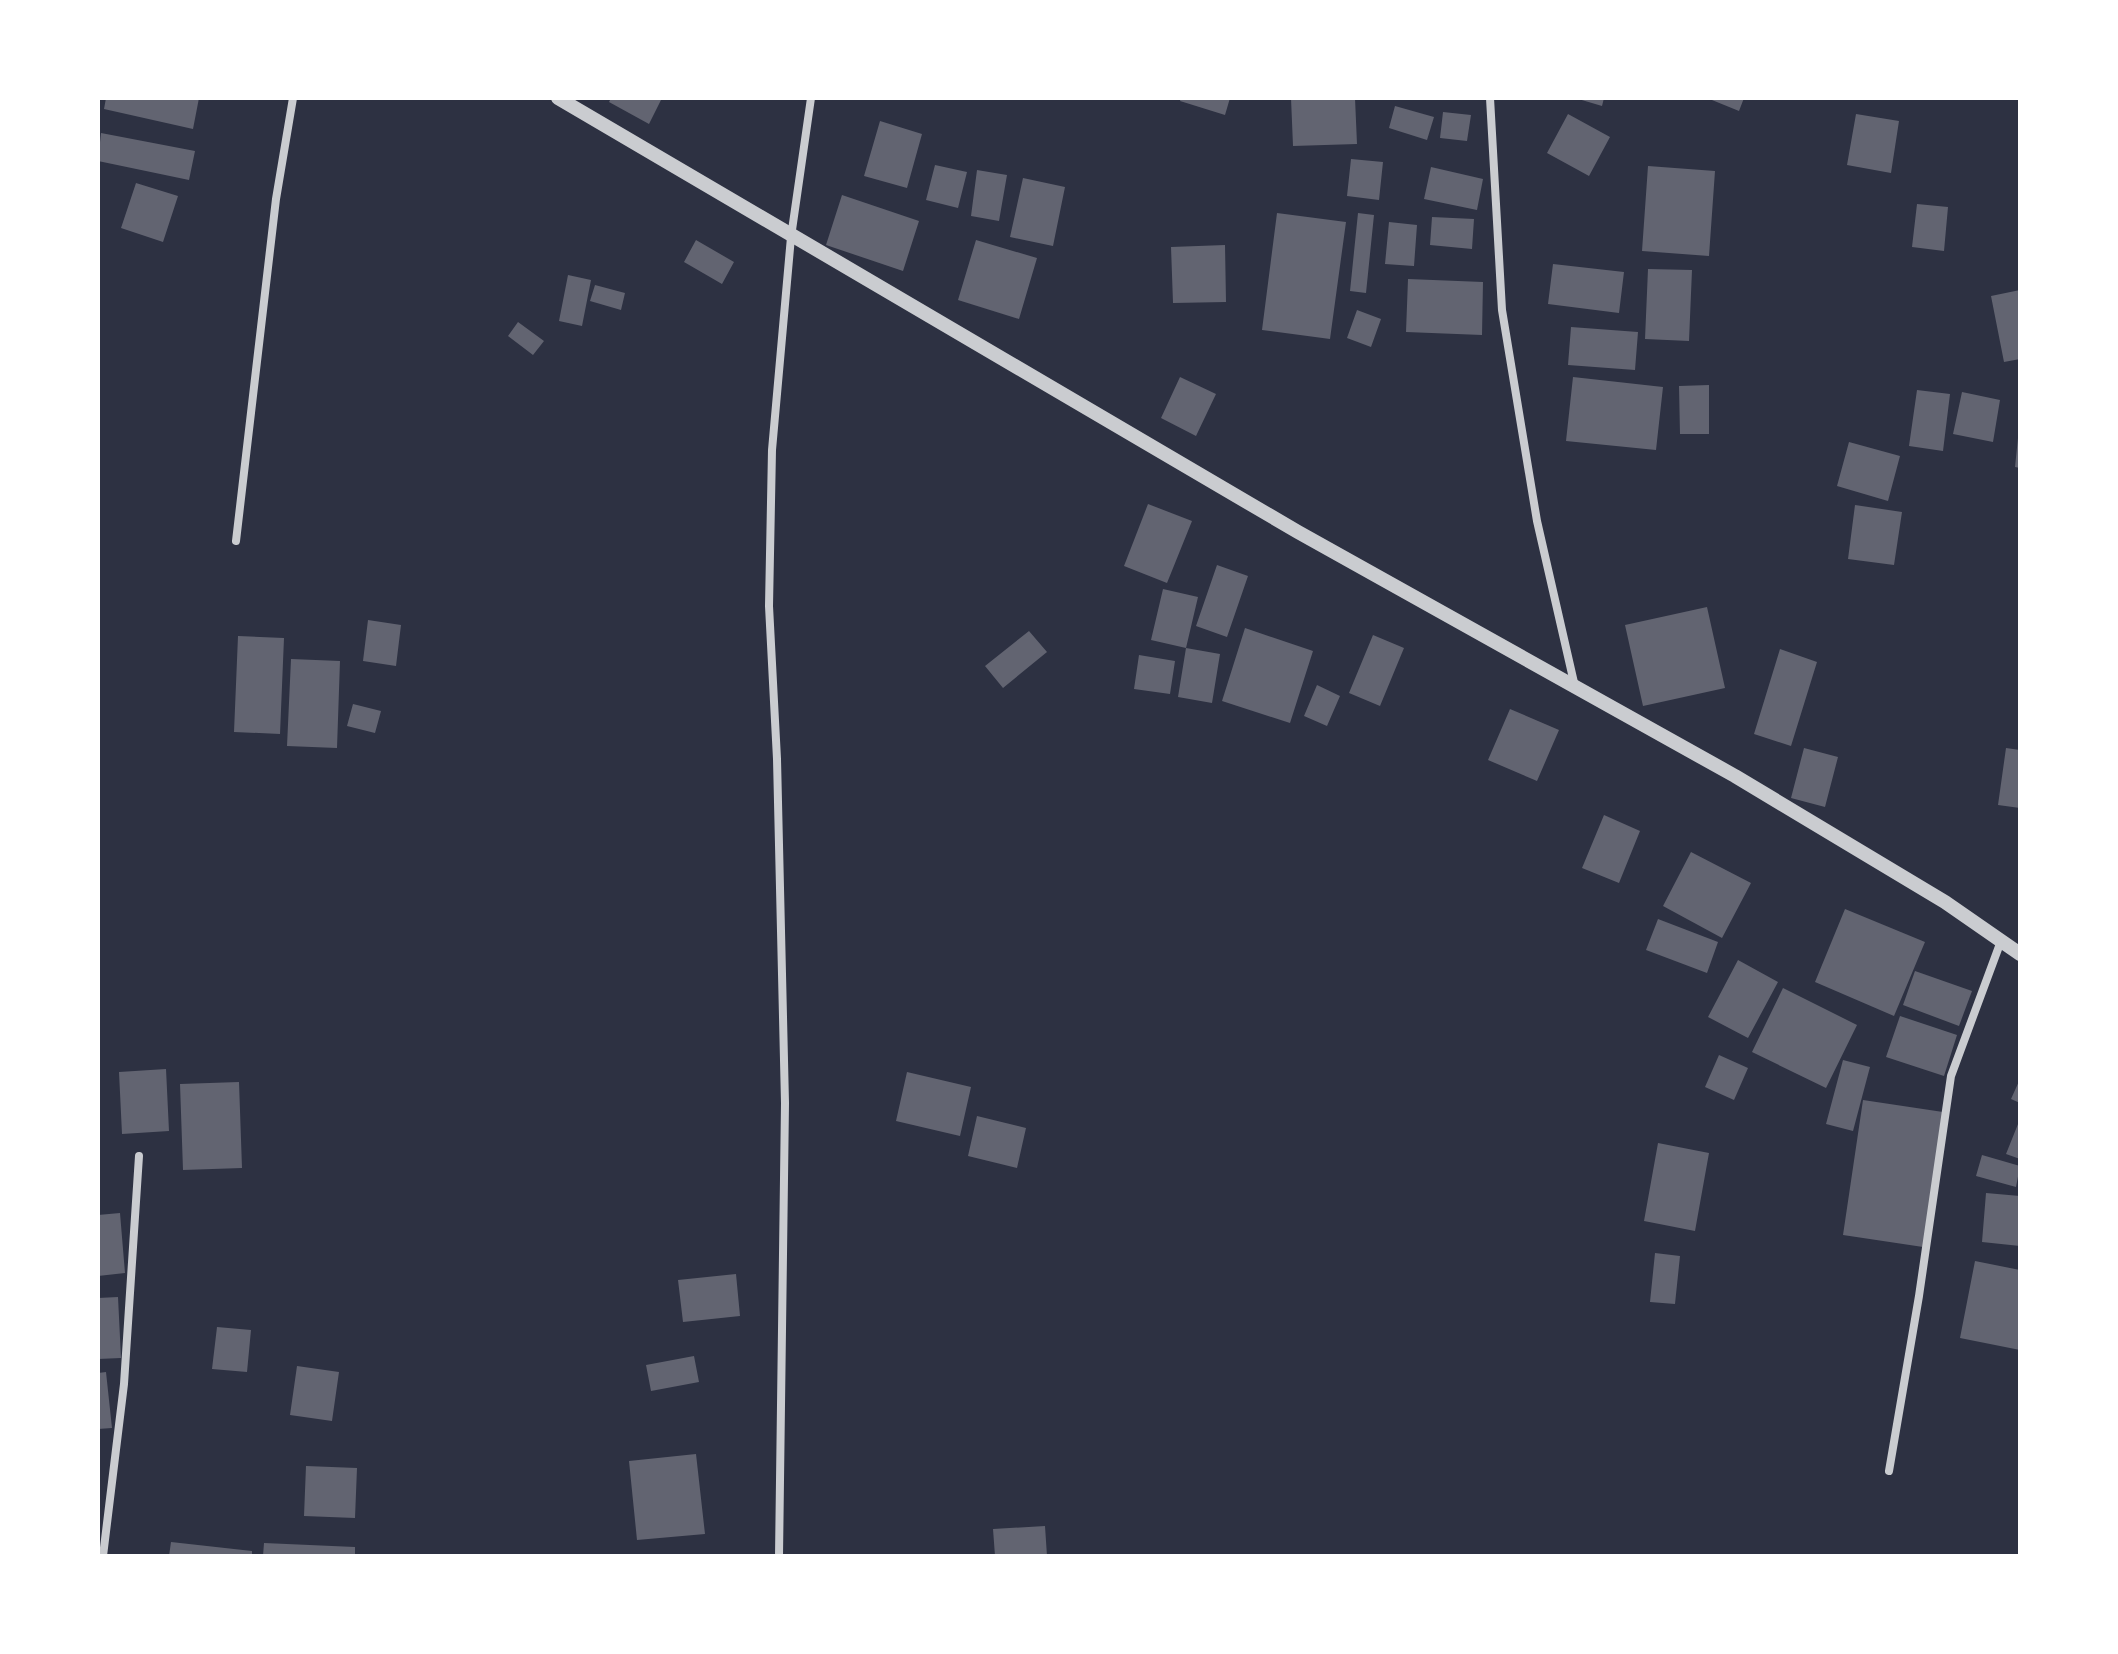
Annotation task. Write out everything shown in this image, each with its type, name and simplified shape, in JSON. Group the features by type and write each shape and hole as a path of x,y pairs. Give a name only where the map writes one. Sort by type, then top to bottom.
{"street":[{"path":"236,541 276,199 293,98"},
{"path":"558,98 1284,524 1761,791 1945,902 2020,954"},
{"path":"779,1556 785,1103 777,759 769,606 772,450 791,237 811,98"},
{"path":"1490,98 1502,310 1537,521 1576,687"},
{"path":"1889,1471 1919,1296 1951,1076 2001,941"},
{"path":"103,1556 124,1384 139,1156"}],"building":[{"path":"106,98 199,98 193,129 104,109"},
{"path":"611,98 662,98 649,124 609,102"},
{"path":"1181,98 1230,98 1225,115 1180,101"},
{"path":"1291,98 1355,98 1357,144 1293,146"},
{"path":"1575,98 1604,98 1602,106"},
{"path":"1707,98 1744,98 1739,111"},
{"path":"1395,106 1434,117 1427,140 1389,128"},
{"path":"1443,112 1471,115 1467,141 1440,138"},
{"path":"1568,114 1610,137 1589,176 1547,153"},
{"path":"1856,114 1899,121 1891,173 1847,165"},
{"path":"880,121 922,134 907,188 864,176"},
{"path":"101,133 195,151 189,180 98,161"},
{"path":"1351,159 1383,162 1379,200 1347,196"},
{"path":"935,165 967,172 958,208 926,200"},
{"path":"1648,166 1715,171 1709,256 1642,251"},
{"path":"1431,167 1483,179 1477,210 1424,199"},
{"path":"977,170 1007,175 999,221 971,216"},
{"path":"1023,178 1065,187 1053,246 1010,237"},
{"path":"136,183 178,196 163,242 121,228"},
{"path":"842,195 919,221 903,271 826,245"},
{"path":"1917,204 1948,207 1944,251 1912,247"},
{"path":"1277,213 1346,222 1330,339 1262,330"},
{"path":"1358,213 1374,215 1366,293 1350,291"},
{"path":"1432,217 1474,219 1472,249 1430,245"},
{"path":"1389,222 1417,225 1414,266 1385,264"},
{"path":"696,240 734,262 722,284 684,262"},
{"path":"976,240 1037,258 1019,319 958,300"},
{"path":"1225,245 1226,302 1173,303 1171,247"},
{"path":"1553,264 1624,272 1619,313 1548,304"},
{"path":"1648,269 1692,270 1689,341 1645,339"},
{"path":"568,275 591,280 582,326 559,321"},
{"path":"1408,279 1483,282 1482,335 1406,332"},
{"path":"595,285 625,293 621,310 590,301"},
{"path":"2020,290 2020,359 2004,362 1991,296"},
{"path":"1357,310 1381,319 1371,347 1347,338"},
{"path":"518,322 544,341 533,355 508,336"},
{"path":"1571,327 1638,332 1635,370 1568,365"},
{"path":"1180,377 1216,394 1196,436 1161,418"},
{"path":"1573,377 1663,387 1656,450 1566,441"},
{"path":"1709,385 1709,434 1680,434 1679,386"},
{"path":"1917,390 1950,394 1943,451 1909,446"},
{"path":"1962,392 2000,400 1993,442 1953,434"},
{"path":"2020,438 2020,468 2015,467"},
{"path":"1849,442 1900,456 1888,501 1837,486"},
{"path":"1148,504 1192,521 1167,583 1124,566"},
{"path":"1855,505 1902,512 1894,565 1848,559"},
{"path":"1217,565 1248,576 1227,637 1196,626"},
{"path":"1163,589 1198,597 1186,648 1151,640"},
{"path":"1707,607 1725,688 1643,706 1625,625"},
{"path":"368,620 401,625 396,666 363,661"},
{"path":"1245,628 1313,651 1290,723 1222,701"},
{"path":"1029,631 1047,652 1003,688 985,666"},
{"path":"1373,635 1404,648 1380,706 1349,693"},
{"path":"238,636 284,638 280,734 234,732"},
{"path":"1186,648 1220,654 1212,703 1178,697"},
{"path":"1780,649 1817,662 1791,746 1754,734"},
{"path":"1139,655 1175,661 1170,694 1134,689"},
{"path":"291,659 340,661 337,748 287,746"},
{"path":"1317,685 1340,696 1327,726 1304,716"},
{"path":"353,704 381,711 375,733 347,726"},
{"path":"1510,709 1559,730 1537,781 1488,760"},
{"path":"1804,748 1838,757 1825,807 1791,798"},
{"path":"2006,748 2020,750 2020,808 1998,805"},
{"path":"1604,815 1640,831 1619,883 1582,868"},
{"path":"1691,852 1751,883 1722,938 1663,906"},
{"path":"1845,909 1925,942 1894,1016 1815,982"},
{"path":"1658,919 1718,942 1707,973 1646,950"},
{"path":"1738,960 1778,982 1748,1038 1708,1017"},
{"path":"1915,971 1972,991 1959,1026 1903,1005"},
{"path":"1783,988 1857,1025 1826,1088 1752,1052"},
{"path":"1900,1016 1957,1035 1944,1076 1886,1057"},
{"path":"1719,1055 1748,1068 1734,1100 1705,1087"},
{"path":"1843,1060 1870,1067 1853,1131 1826,1124"},
{"path":"166,1069 169,1131 122,1134 119,1072"},
{"path":"907,1072 971,1087 960,1136 896,1121"},
{"path":"2020,1079 2020,1103 2011,1099"},
{"path":"239,1082 242,1168 183,1170 180,1084"},
{"path":"1863,1100 1943,1112 1923,1247 1843,1235"},
{"path":"977,1116 1026,1128 1017,1168 968,1156"},
{"path":"2020,1119 2020,1159 2006,1154"},
{"path":"1658,1143 1709,1153 1695,1231 1644,1221"},
{"path":"1982,1155 2020,1166 2016,1187 1976,1176"},
{"path":"1986,1193 2020,1196 2020,1246 1982,1242"},
{"path":"120,1213 125,1273 98,1276 98,1215"},
{"path":"1655,1253 1680,1256 1675,1304 1650,1302"},
{"path":"1975,1261 2020,1270 2020,1350 1960,1338"},
{"path":"736,1274 740,1316 683,1322 678,1280"},
{"path":"118,1297 121,1358 98,1359 98,1298"},
{"path":"217,1327 251,1330 247,1372 212,1369"},
{"path":"694,1356 699,1382 651,1391 646,1365"},
{"path":"297,1366 339,1372 332,1421 290,1415"},
{"path":"106,1372 112,1428 98,1429 98,1373"},
{"path":"696,1454 705,1534 637,1540 629,1461"},
{"path":"306,1466 357,1468 355,1518 304,1516"},
{"path":"1045,1526 1047,1556 995,1556 993,1529"},
{"path":"171,1542 252,1551 252,1556 169,1556"},
{"path":"264,1543 355,1547 355,1556 263,1556"}]}
